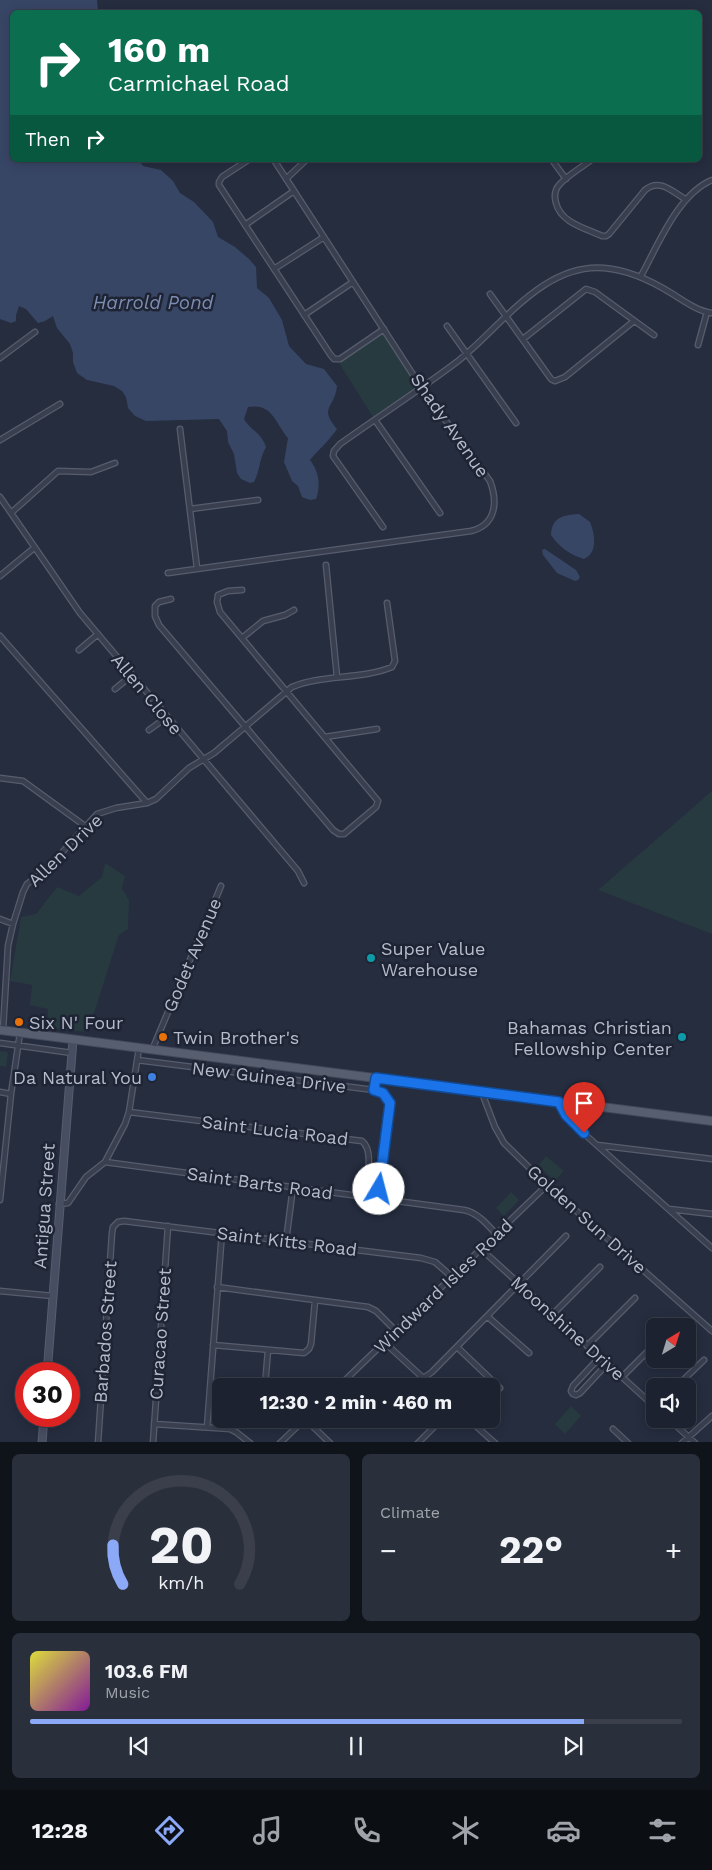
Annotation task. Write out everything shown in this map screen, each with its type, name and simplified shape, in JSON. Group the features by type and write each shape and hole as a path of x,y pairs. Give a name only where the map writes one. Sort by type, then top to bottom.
{"main road":[{"path":"1,1030 712,1121"}],"street":[{"path":"245,162 222,177 219,182 327,350 336,359 384,329"},
{"name":"Shady Avenue","path":"168,573 472,532 484,526 491,518 495,508 494,492 490,481 422,387 275,162"},
{"path":"286,179 304,162"},
{"path":"553,162 566,179"},
{"path":"588,162 558,186 555,194 558,210 571,222 604,236 610,234 645,190 652,185 662,185 685,199"},
{"path":"641,276 685,199 697,188 712,180"},
{"path":"245,225 294,191"},
{"path":"274,270 324,237"},
{"path":"383,527 333,454 335,448 466,354 536,291 570,271 590,267 606,268 641,276 710,312 698,345"},
{"path":"304,315 353,282"},
{"path":"523,339 586,289 595,292 654,335"},
{"path":"490,294 555,382 565,377 634,321"},
{"path":"446,326 516,423"},
{"path":"0,358 35,332"},
{"path":"0,440 60,404"},
{"path":"375,420 440,513"},
{"path":"180,429 198,568"},
{"path":"10,513 58,471 91,472 115,463"},
{"name":"Allen Close","path":"0,497 80,613 298,871 304,883"},
{"path":"190,510 258,500"},
{"path":"0,576 34,548"},
{"path":"326,564 337,677"},
{"path":"171,599 159,602 155,606 154,611 157,622 333,830 342,835 376,807 378,801 220,612 217,598 221,593 242,590"},
{"name":"Allen Drive","path":"1,1030 8,946 13,924 27,884 47,869 96,814 106,810 146,803 160,796 189,768 214,753 286,691 299,684 378,672 394,666 387,603"},
{"path":"242,638 263,621 285,615 294,610"},
{"path":"79,650 98,634"},
{"path":"0,636 146,803"},
{"path":"116,689 132,675"},
{"path":"149,730 167,716"},
{"path":"325,737 377,729"},
{"path":"0,778 23,781 85,826"},
{"name":"Godet Avenue","path":"152,1050 221,886"},
{"path":"0,919 13,924"},
{"path":"0,1199 3,1147 20,1033"},
{"name":"Antigua Street","path":"48,1362 72,1040"},
{"path":"0,1042 72,1052"},
{"path":"60,1204 67,1204 86,1177 105,1162 129,1112 139,1048"},
{"name":"New Guinea Drive","path":"137,1060 374,1090"},
{"path":"376,1078 374,1090 383,1093 390,1103 378,1198"},
{"path":"0,1092 11,1094"},
{"name":"Golden Sun Drive","path":"482,1093 495,1127 504,1143 712,1332"},
{"path":"559,1102 570,1120 596,1145 712,1248"},
{"name":"Saint Lucia Road","path":"129,1112 362,1142 366,1144 369,1154 364,1196"},
{"path":"596,1145 712,1159"},
{"name":"Saint Barts Road","path":"105,1162 470,1211 496,1234"},
{"name":"Windward Isles Road","path":"347,1378 548,1185"},
{"path":"286,1241 293,1187"},
{"path":"669,1209 712,1214"},
{"name":"Saint Kitts Road","path":"116,1223 122,1221 222,1232 421,1258 435,1262 452,1276"},
{"name":"Barbados Street","path":"98,1442 112,1234 116,1223"},
{"name":"Curacao Street","path":"153,1442 168,1226"},
{"path":"207,1428 222,1232"},
{"path":"384,1342 423,1378 432,1372 488,1317 566,1236"},
{"name":"Moonshine Drive","path":"481,1250 646,1398"},
{"path":"552,1315 600,1267"},
{"path":"217,1287 370,1308 376,1311 396,1331"},
{"path":"0,1290 52,1296"},
{"path":"587,1346 636,1298"},
{"path":"213,1345 301,1353 308,1350 311,1344 315,1301"},
{"path":"488,1317 529,1353"},
{"path":"457,1347 490,1378"},
{"path":"266,1378 268,1350"},
{"path":"622,1377 646,1353"},
{"path":"600,1357 572,1388 573,1394 580,1393 607,1364"},
{"path":"685,1378 704,1360"},
{"path":"682,1442 712,1416"},
{"path":"154,1424 233,1430 250,1442"},
{"path":"42,1442 43,1427"},
{"path":"280,1442 295,1428"},
{"path":"315,1428 330,1442"},
{"path":"418,1442 433,1428"},
{"path":"478,1428 495,1442"},
{"path":"680,1428 695,1442"},
{"path":"613,1429 628,1442"},
{"path":"486,1442 490,1438"}],"shaded area":[{"path":"383,333 418,386 373,417 339,363"},
{"path":"712,791 712,934 598,890"},
{"path":"105,863 125,876 122,888 129,900 128,929 119,935 88,1032 47,1028 48,1009 30,1005 32,985 10,981 21,917 36,914 57,887 79,896 102,877"},
{"path":"0,1051 8,1052 6,1067 0,1066"},
{"path":"546,1156 564,1171 555,1181 538,1166"},
{"path":"511,1192 519,1200 504,1216 496,1208"},
{"path":"571,1406 581,1416 565,1434 555,1424"}],"water":[{"name":"Harrold Pond","path":"0,0 97,0 98,10 10,10 10,162 140,162 143,166 161,170 173,181 180,193 194,202 213,222 218,237 235,247 249,259 256,267 257,288 269,298 282,320 289,346 306,364 324,369 337,386 328,412 331,422 337,429 310,460 318,479 316,499 310,500 302,497 298,486 292,481 284,462 288,438 272,415 263,408 248,407 244,419 259,435 266,447 256,478 254,482 250,483 241,479 237,473 234,454 228,442 227,431 219,419 146,421 135,416 128,408 126,397 122,391 114,386 87,380 77,373 70,344 57,328 53,316 38,323 26,309 19,306 16,321 11,323 0,319"},
{"path":"579,514 590,522 594,537 592,552 584,559 565,550 551,535 554,524 559,518"},
{"path":"545,549 576,570 580,577 578,580 575,581 557,573 543,555 542,550"}],"place":[{"name":"Super Value Warehouse","path":"371,958"},
{"name":"Six N' Four","path":"19,1022"},
{"name":"Twin Brother's","path":"163,1037"},
{"name":"Bahamas Christian Fellowship Center","path":"682,1037"},
{"name":"Da Natural You","path":"152,1077"}],"route":[{"path":"379,1189 390,1103 383,1093 374,1090 376,1078 559,1102 571,1122 584,1133"}]}
